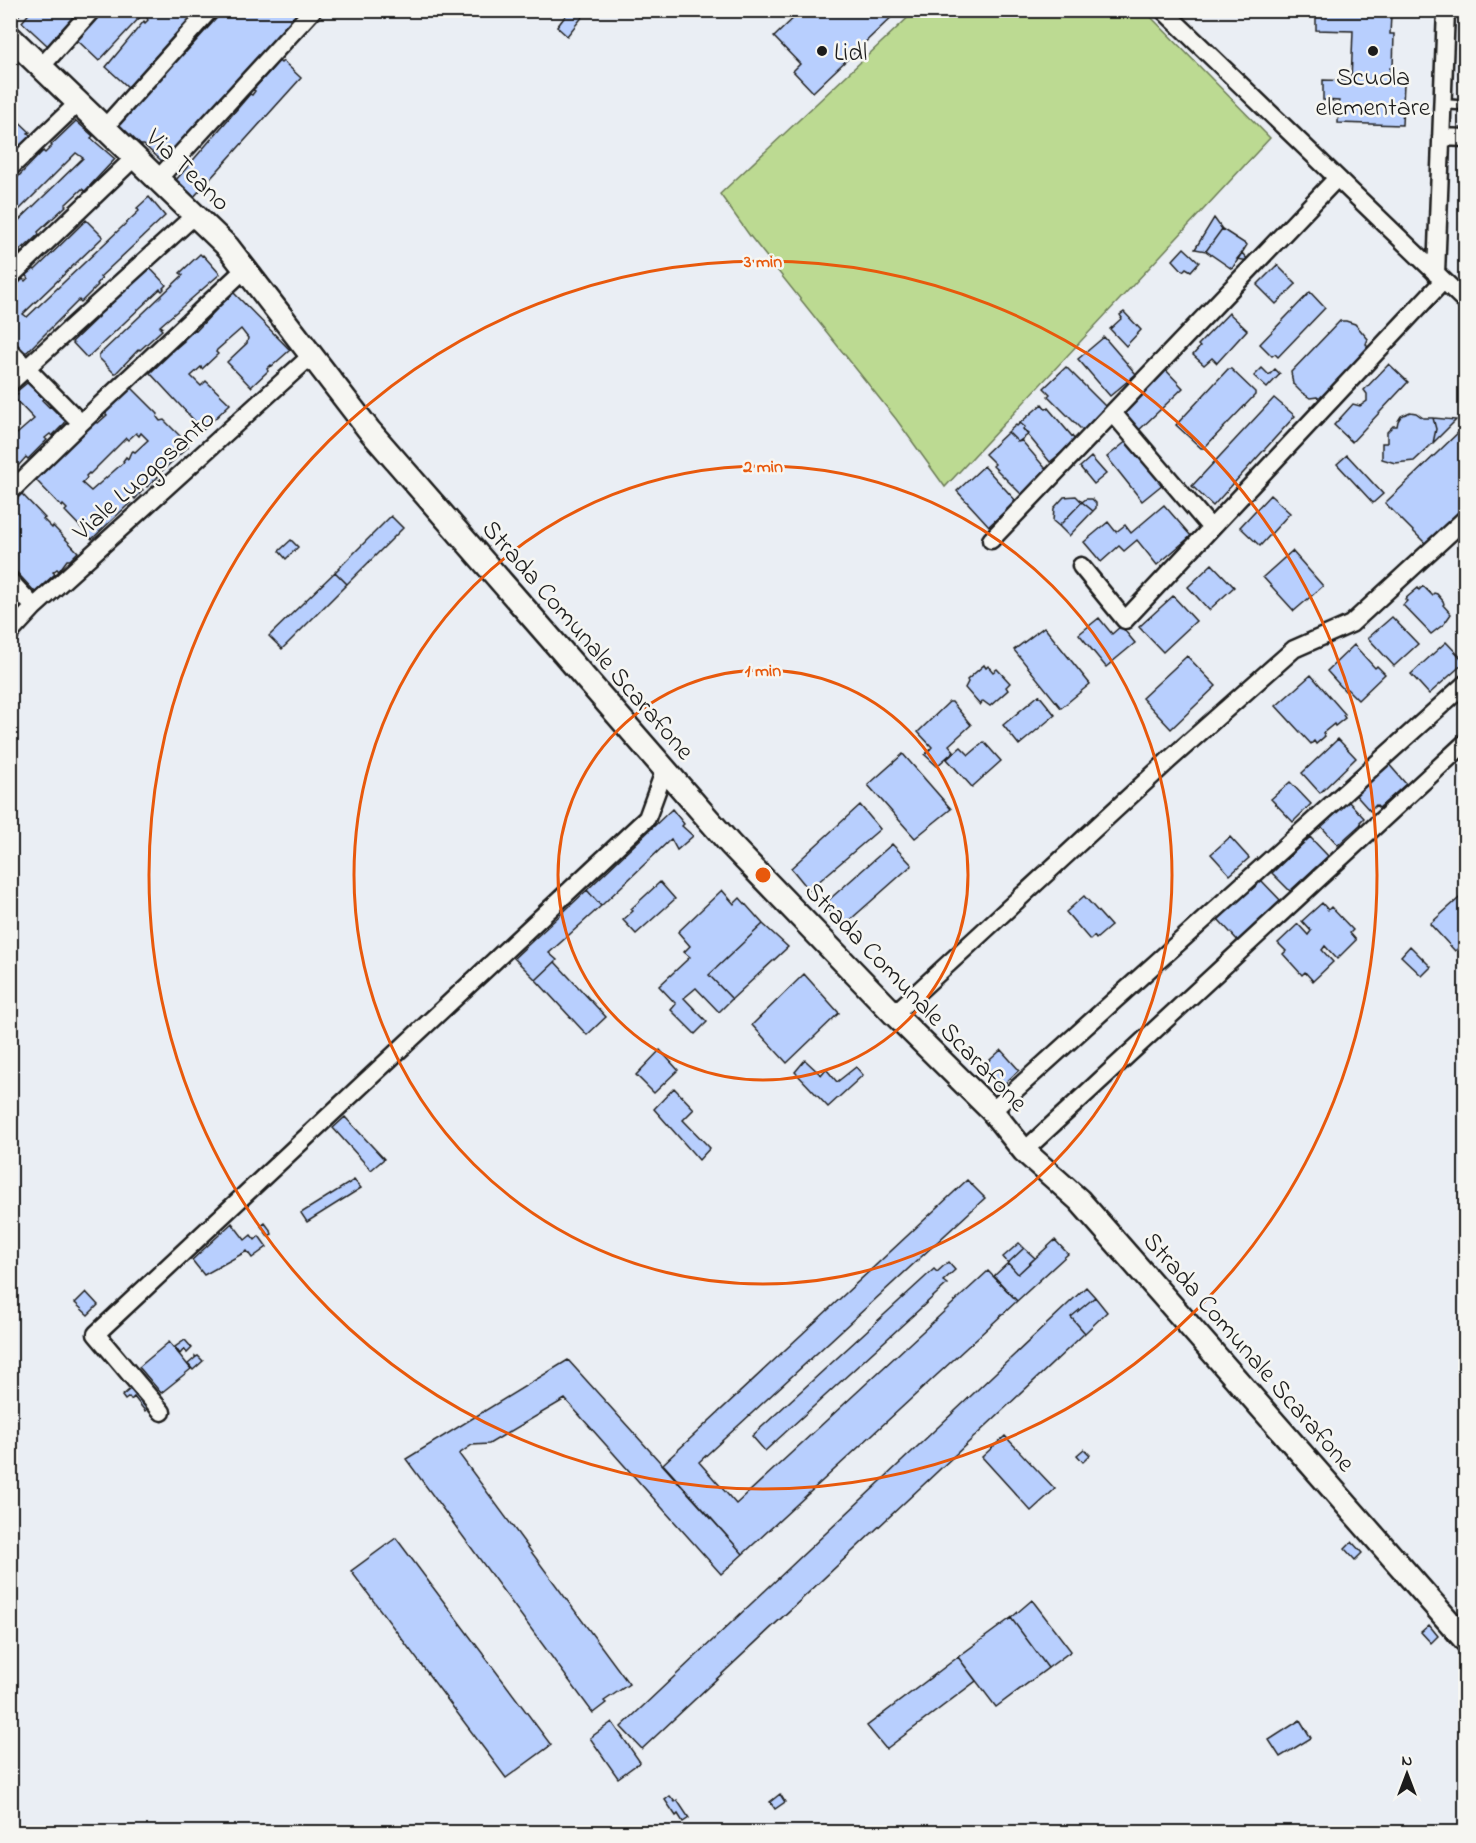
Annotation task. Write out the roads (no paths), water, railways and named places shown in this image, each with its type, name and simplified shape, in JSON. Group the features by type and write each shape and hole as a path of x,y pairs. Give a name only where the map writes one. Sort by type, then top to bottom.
{"street":[{"path":"41,67 92,10"},
{"path":"105,127 210,10"},
{"path":"158,179 313,10"},
{"path":"1163,10 1466,302"},
{"path":"1081,566 1125,620 1211,528 1434,273 1441,137 1450,104 1446,10"},
{"name":"Via Teano","path":"10,37 228,247 312,355"},
{"path":"10,168 79,102"},
{"path":"1441,137 1466,138"},
{"path":"10,277 135,157"},
{"path":"991,540 1337,178"},
{"path":"10,383 195,215"},
{"path":"1407,246 1437,243"},
{"path":"10,492 245,269"},
{"path":"10,351 81,423"},
{"name":"Viale Luogosanto","path":"10,633 34,607 312,355"},
{"name":"Strada Comunale Scarafone","path":"312,355 369,430 730,844 894,1014 992,1111 1024,1151 1079,1200 1466,1641"},
{"path":"1113,413 1211,528"},
{"path":"894,1014 1168,760 1294,649 1351,624 1466,518"},
{"path":"10,581 34,607"},
{"path":"992,1111 1466,683"},
{"path":"1024,1151 1466,742"},
{"path":"162,1412 96,1334 647,818 665,769"}],"place":[{"name":"Lidl","path":"822,51"},
{"name":"Scuola elementare","path":"1373,51"}]}
